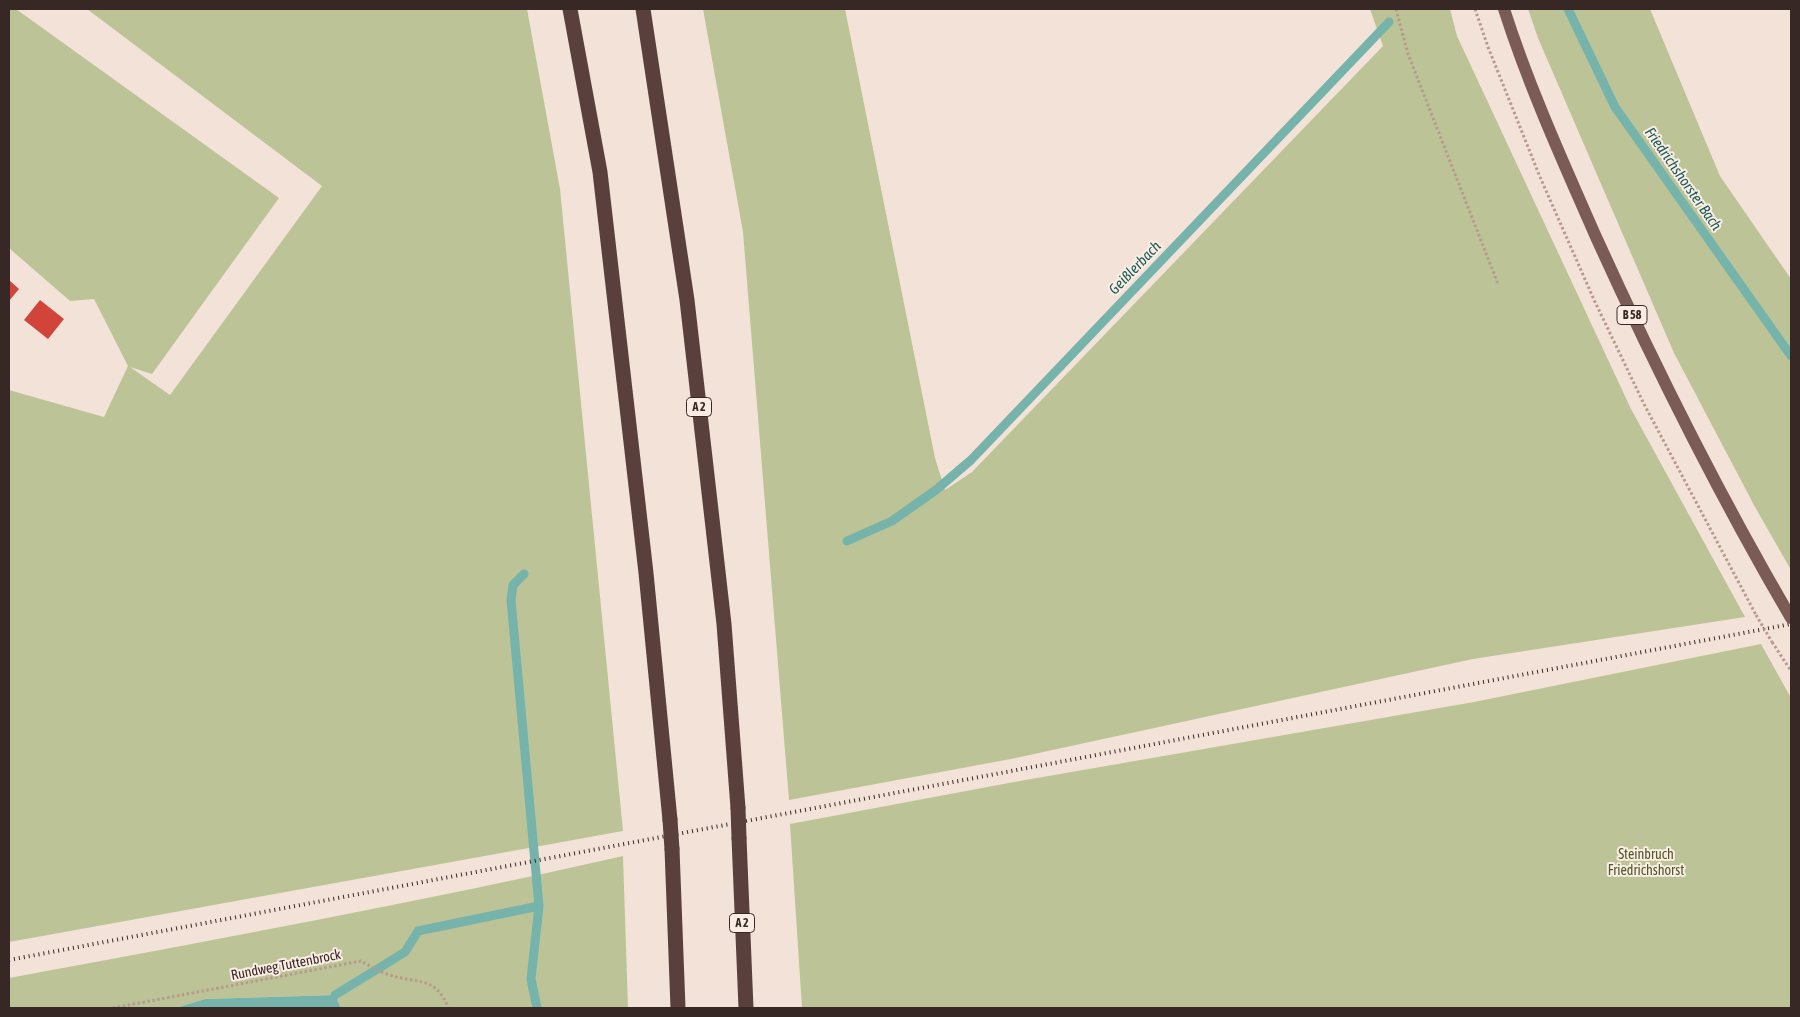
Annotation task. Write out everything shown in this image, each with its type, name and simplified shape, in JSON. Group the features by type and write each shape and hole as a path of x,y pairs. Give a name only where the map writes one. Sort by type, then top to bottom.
{"highway":[{"path":"570,9 600,172 646,572 670,820 678,1008"},
{"name":"A 2","path":"643,9 687,300 724,624 738,808 746,1008"}],"main road":[{"name":"B 58","path":"1504,9 1515,44 1565,166 1619,287 1689,435 1788,613"}],"path":[{"path":"1396,9 1408,54 1498,284"},
{"path":"1475,9 1488,47 1540,177 1595,302 1644,404 1756,615 1791,671"},
{"name":"Rundweg Tuttenbrock","path":"113,1008 361,961 391,976 418,980 435,987 448,1008"}],"green space":[{"path":"9,9 16,9 279,198 152,374 130,367 170,395 322,186 87,9 527,9 560,189 623,831 9,942 9,390 104,417 128,366 94,299 70,301 9,248"},
{"path":"703,9 845,9 935,458 945,490 972,472 1383,46 1370,9 1450,9 1457,36 1631,409 1745,617 1473,659 1011,759 789,800 743,232"},
{"path":"1528,9 1650,9 1720,176 1791,279 1791,570 1755,507 1674,353 1538,38"},
{"name":"Steinbruch Friedrichshorst","path":"1761,644 1791,698 1791,1008 802,1008 790,824 1014,782 1474,702"},
{"path":"623,856 628,1008 341,1008 335,995 205,999 175,1008 9,1008 9,978 394,905"}],"water":[{"path":"335,995 341,1008 175,1008 205,999"}],"building":[{"path":"9,280 19,289 9,301"},
{"path":"40,300 64,319 48,339 24,320"}],"waterway":[{"name":"Friedrichshorster Bach","path":"1568,9 1615,107 1791,356"},
{"name":"Geißlerbach","path":"847,541 892,521 936,490 971,460 1389,22"},
{"path":"524,574 513,585 511,600 539,906 531,979 537,1008"},
{"path":"335,995 405,952 418,931 539,906"}],"railway":[{"path":"9,960 1791,624"}]}
